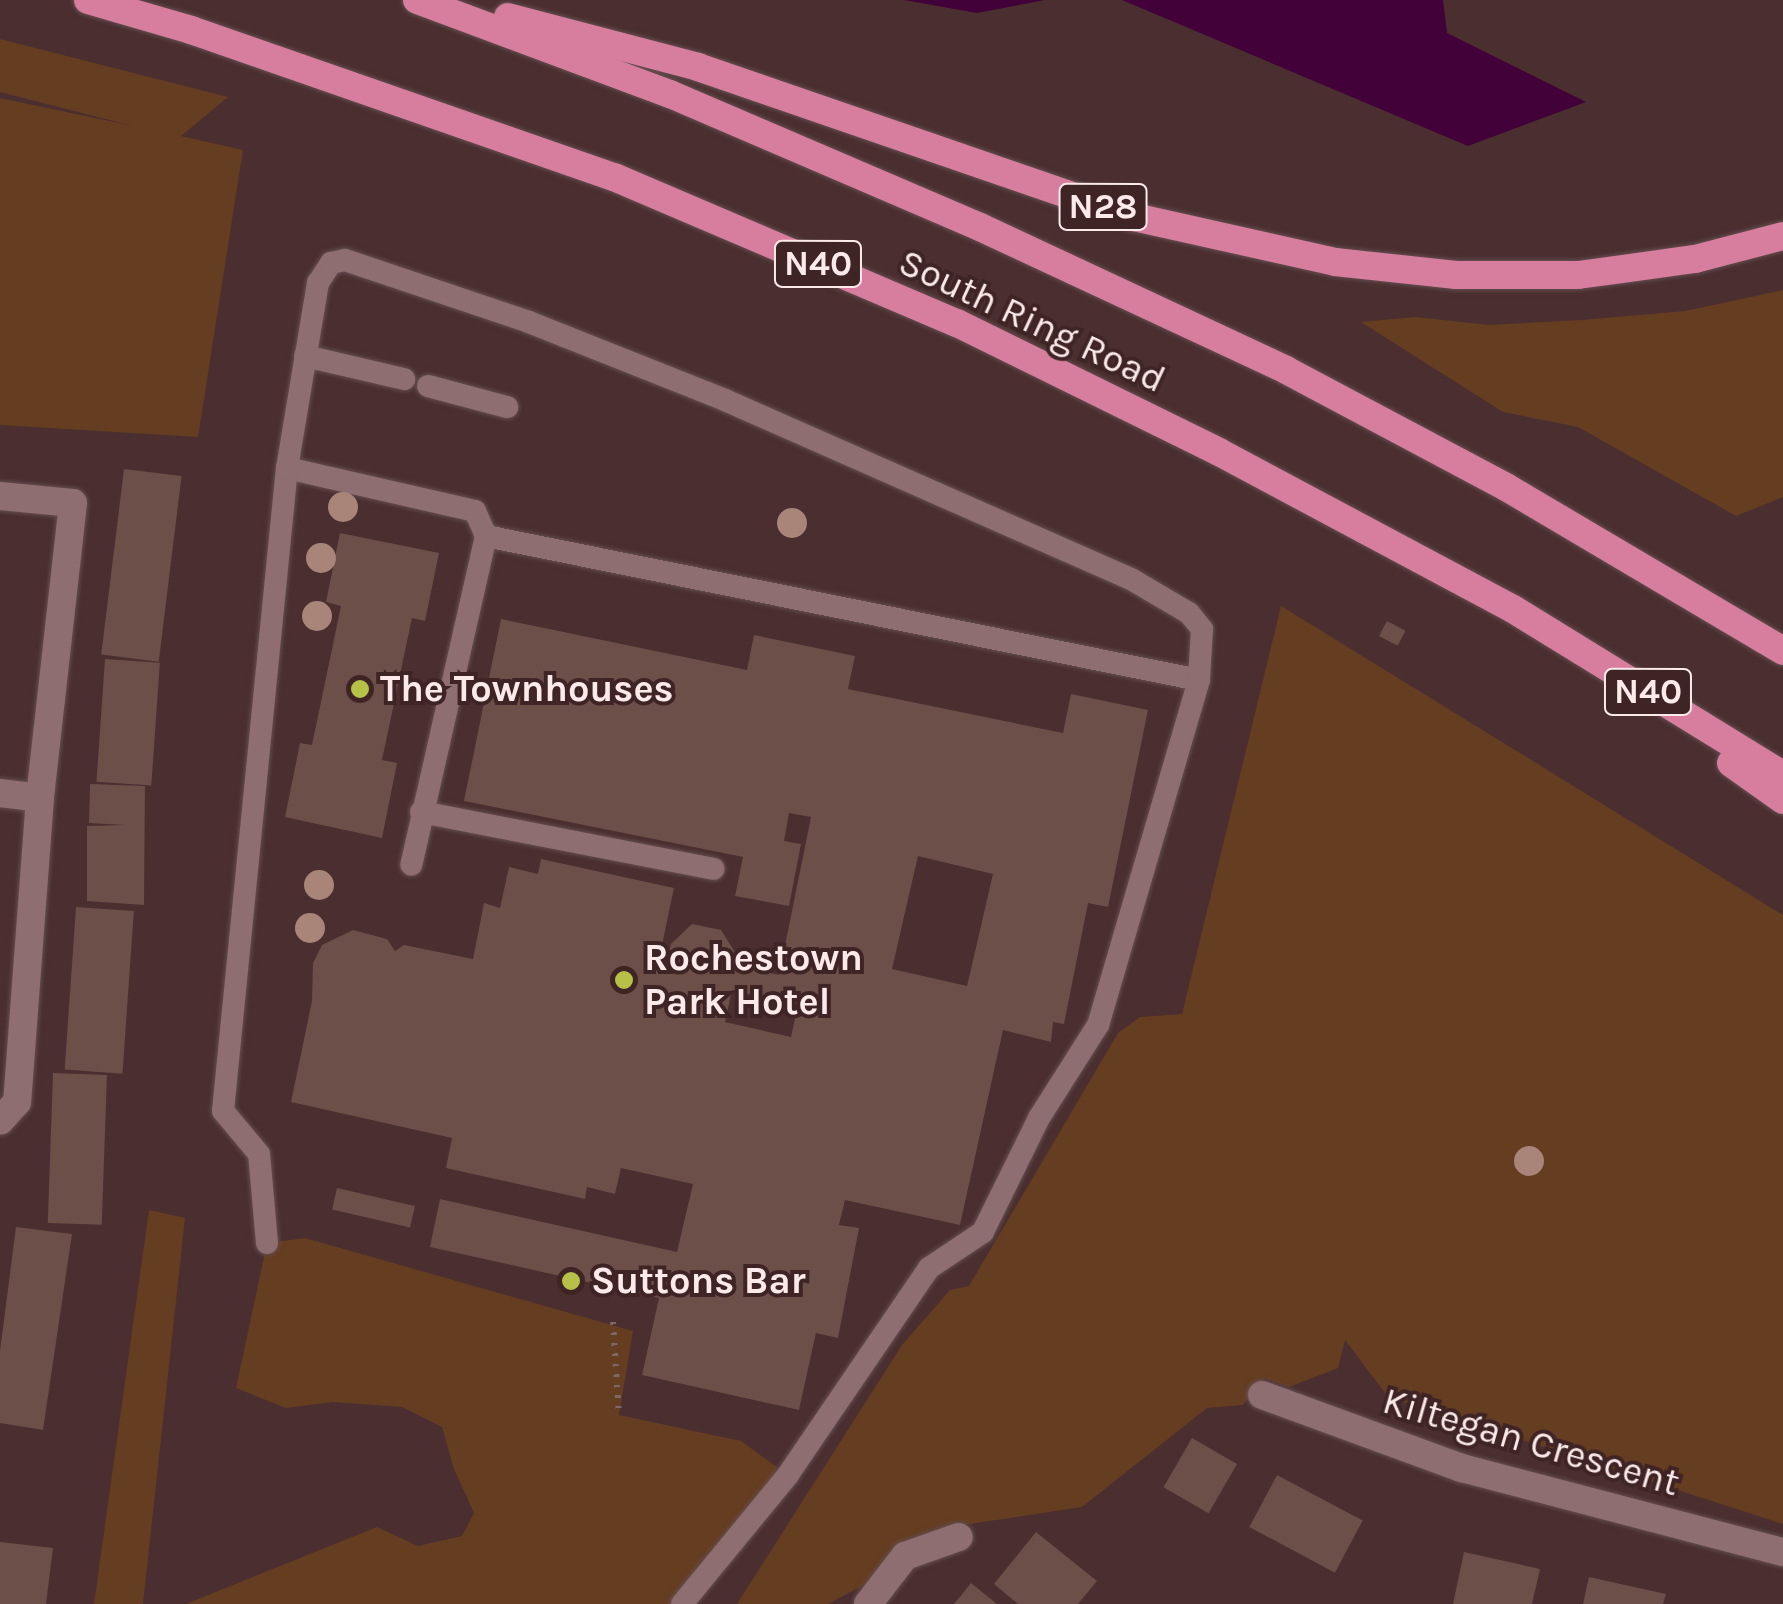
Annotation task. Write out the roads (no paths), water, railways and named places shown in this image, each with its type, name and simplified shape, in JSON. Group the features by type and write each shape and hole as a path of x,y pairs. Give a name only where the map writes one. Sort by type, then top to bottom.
{"highway":[{"name":"South Ring Road","path":"88,0 191,30 614,177 903,300 1219,452 1513,609 1783,775"},
{"name":"South Ring Road","path":"417,0 706,109 980,227 1286,370 1506,487 1783,650"},
{"name":"N28","path":"444,0 698,67 1134,217 1335,262 1456,276 1578,275 1695,259 1783,236"},
{"path":"1513,609 1783,800"}],"street":[{"path":"0,496 73,504 40,798 17,1102 0,1121"},
{"path":"0,793 40,798"},
{"name":"Kiltegan Crescent","path":"1262,1395 1462,1468 1783,1552"},
{"path":"868,1604 905,1556 958,1537"}],"lane":[{"path":"267,1243 259,1154 223,1111 287,468 318,283 331,263 345,260 528,322 726,400 1131,579 1190,614 1202,629 1199,680 1098,1026 1040,1118 982,1232 930,1268 788,1475 682,1604"},
{"path":"306,356 404,379"},
{"path":"428,386 507,407"},
{"path":"287,468 475,512 486,536 411,866"},
{"path":"486,536 1199,680"},
{"path":"422,812 714,869"}],"place":[{"name":"The Townhouses","path":"360,689"},
{"name":"Rochestown Park Hotel","path":"624,980"},
{"name":"Suttons Bar","path":"571,1281"}]}
